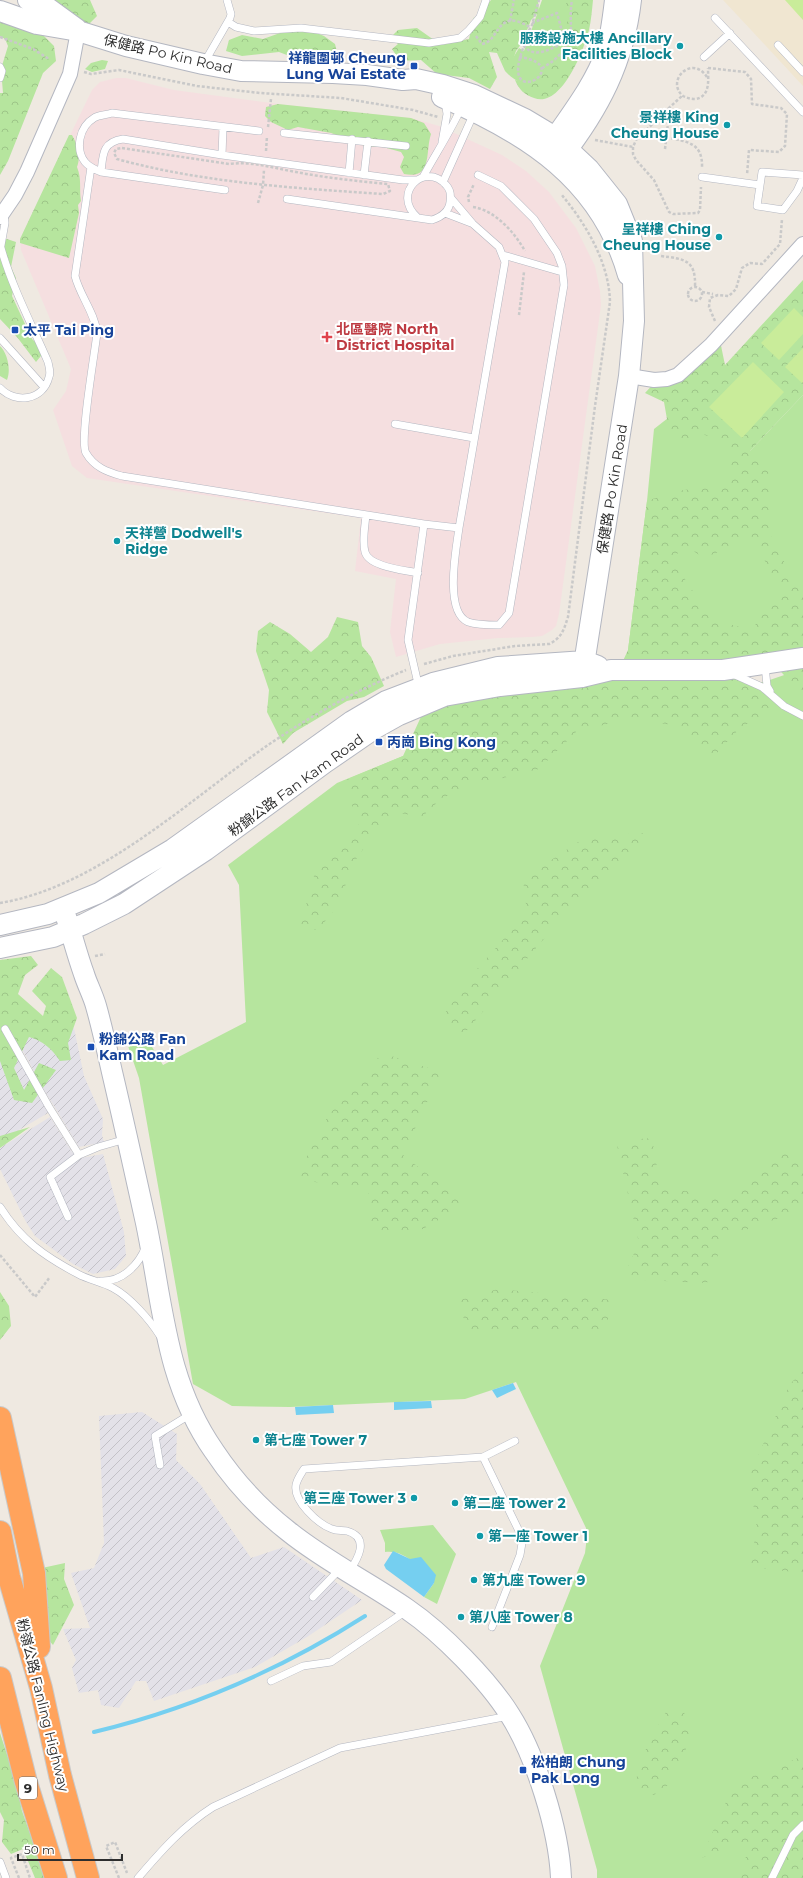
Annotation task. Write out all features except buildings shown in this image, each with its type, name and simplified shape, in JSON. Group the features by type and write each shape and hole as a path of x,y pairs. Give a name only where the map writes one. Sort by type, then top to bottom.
{"highway":[{"path":"0,1418 34,1573 41,1688"},
{"name":"粉嶺公路 Fanling Highway","path":"0,1532 9,1577 41,1688 60,1775 88,1878"},
{"name":"9","path":"0,1678 26,1782 56,1878"}],"main road":[{"name":"保健路 Po Kin Road","path":"28,0 48,8 78,31"},
{"path":"557,150 605,52 611,33 615,0"},
{"path":"557,150 608,87 621,54 628,24 631,0"},
{"name":"保健路 Po Kin Road","path":"0,11 37,24 78,31 126,46 203,64 241,71 353,74 403,80 416,79 470,104"},
{"name":"保健路 Po Kin Road","path":"403,80 444,98 525,119 557,150 578,184 612,231 625,266 634,300 634,321 629,376 584,669"},
{"name":"粉錦公路 Fan Kam Road","path":"0,925 24,921 99,893 173,849 352,721 386,701 421,696 444,696 584,669 724,670 765,665 803,658"},
{"name":"粉錦公路 Fan Kam Road","path":"0,948 53,937 77,927 143,892 195,849 374,729 399,715 421,696"},
{"path":"70,905 77,927 84,974 96,1005 127,1138 148,1238 162,1319 183,1396 213,1451 238,1483 264,1509 288,1532 408,1609 440,1635 461,1656 511,1716 535,1766 553,1822 561,1878"}],"street":[{"path":"2,215 16,195 77,69 78,31"},
{"path":"629,376 654,380 667,379 678,375 711,345 803,244"}],"lane":[{"path":"203,64 228,22 231,14 227,0"},
{"path":"228,22 236,27 254,31 301,28 429,43 460,38 471,29 480,17 486,0"},
{"path":"715,18 803,112"},
{"path":"704,57 730,33"},
{"path":"778,45 803,72"},
{"path":"0,67 2,71 0,78"},
{"path":"442,142 447,114 447,107 444,98"},
{"path":"417,217 412,212 407,198 408,191 420,179 442,142 470,104"},
{"path":"443,182 470,104"},
{"path":"225,190 101,172 91,167 83,158 79,144 87,123 95,117 112,113 223,128 259,131"},
{"path":"222,155 223,128"},
{"path":"284,133 352,139 406,146"},
{"path":"101,172 106,148 115,140 123,138 349,176 364,175 420,179 437,178 443,182 450,192 451,198 445,214 432,220 287,199"},
{"path":"349,176 352,139"},
{"path":"364,175 368,141"},
{"path":"91,167 75,276 77,285 96,324 97,333 85,433 85,452 95,464 106,472 122,476 424,524 459,528"},
{"path":"762,172 803,177 797,191 783,210 757,206 762,172"},
{"path":"451,198 473,224 499,246 505,262 459,528 454,598 458,612 468,622 499,625 509,613 564,285 557,253 524,208 501,186 478,175"},
{"path":"702,177 760,185"},
{"path":"445,214 473,224"},
{"path":"0,388 6,394 23,399 34,396 44,387 49,378 48,362 17,292 1,250 5,223 2,215"},
{"path":"503,255 562,272"},
{"path":"0,338 44,387"},
{"path":"395,424 474,438"},
{"path":"366,515 365,554 376,564 418,573"},
{"path":"421,696 408,640 424,524"},
{"path":"765,665 767,686 772,695"},
{"path":"724,670 756,684 772,695 784,706 803,716"},
{"path":"138,870 149,869 187,846 195,849"},
{"path":"5,1029 49,1107 79,1155"},
{"path":"68,1217 50,1177 79,1155 127,1138"},
{"path":"0,1207 15,1230 45,1255 80,1275 114,1289 132,1304 148,1319 170,1349"},
{"path":"95,1280 111,1282 120,1277 138,1262 148,1238"},
{"path":"160,1465 155,1436 192,1413"},
{"path":"313,1597 345,1570 360,1552 359,1541 352,1534 332,1529 324,1524 308,1511 299,1499 296,1484 304,1469 483,1457 515,1441"},
{"path":"483,1457 519,1531 522,1543 520,1555 492,1627"},
{"path":"271,1681 303,1666 331,1662 408,1609"},
{"path":"138,1878 167,1844 203,1813 340,1748 511,1716"},
{"path":"772,1878 793,1835 803,1825"},
{"path":"0,1862 6,1878"}],"path":[{"path":"510,21 514,0"},
{"path":"532,23 557,13 565,42 544,52 532,53 527,50 522,42 532,23 539,0"},
{"path":"542,68 553,61 566,46 571,32 569,14 572,0"},
{"path":"471,29 482,44 492,39 496,29 510,21 515,21 530,27"},
{"path":"0,37 33,49 49,59"},
{"path":"519,56 532,59 539,64 542,70 540,76 536,80 530,83 525,81 520,76 517,69 519,56 524,45"},
{"path":"696,68 704,73 709,82 708,88 702,96 692,99 683,95 679,91 677,81 682,72 696,68"},
{"path":"708,68 745,72 751,79 752,104 781,108 787,114 785,146 779,152 749,150 746,183"},
{"path":"77,69 91,74 119,70 196,86 260,93 342,98 413,110 434,116"},
{"path":"681,214 673,214 667,209 654,180 636,160 634,147 636,140 643,132 683,95"},
{"path":"664,149 670,107"},
{"path":"259,131 284,133"},
{"path":"594,140 634,147"},
{"path":"122,148 228,164 243,162 296,172 349,176 388,184 390,191 383,194 263,186 226,181 117,160 114,153 116,149 122,148"},
{"path":"695,287 702,292 729,296 736,289 742,268 750,263 762,264 780,244 783,210"},
{"path":"661,256 676,258 689,263 693,268 695,275 695,287"},
{"path":"695,287 689,291 688,295 694,302 699,301 702,297 702,292"},
{"path":"716,324 709,302 710,298 718,295"},
{"path":"0,903 41,893 89,871"},
{"path":"0,1255 35,1297 50,1277"},
{"path":"119,1878 106,1846 115,1842 127,1873"},
{"path":"19,1878 11,1858 22,1854 30,1878"}],"shaded area":[{"path":"723,0 803,0 803,86 752,31"},
{"name":"北區醫院 North District Hospital","path":"116,78 126,78 174,90 278,104 411,118 439,126 502,155 526,171 549,192 576,228 595,266 601,305 559,614 556,626 552,630 542,636 498,638 440,644 396,657 390,632 396,579 355,571 361,518 87,478 72,466 53,410 66,391 71,369 21,250 20,239 92,90 100,82"},
{"path":"74,1028 84,1076 103,1119 102,1135 104,1142 79,1147 43,1088 46,1066 34,1071 14,1035 58,1035"},
{"path":"5,1036 48,1113 0,1141 0,1039"},
{"path":"50,1117 72,1152 81,1158 103,1154 124,1232 126,1256 115,1269 93,1274 73,1264 35,1236 26,1222 0,1169 0,1148"},
{"path":"142,1412 177,1434 176,1460 200,1484 251,1558 284,1547 362,1600 307,1637 255,1667 154,1701 146,1681 136,1681 119,1708 101,1705 98,1690 79,1693 72,1668 76,1660 63,1629 90,1628 71,1573 94,1568 104,1543 99,1416"}],"green space":[{"path":"22,0 90,0 97,16 88,25"},
{"path":"491,0 538,0 539,12 531,20 522,43 516,51 513,60 515,70 505,71 497,53 489,52 497,77 490,89 469,78 437,74 421,60 400,61 392,49 398,44 390,38 398,30 417,28 441,45 469,39 474,17 475,19"},
{"path":"542,0 575,0 568,41 548,75 533,87 511,77 505,71 519,48 524,51"},
{"path":"566,0 593,0 589,30 577,63 562,87 553,95 544,99 534,98 523,92 518,87 515,80 532,84 547,70 568,41"},
{"path":"785,0 803,0 803,20"},
{"path":"0,19 43,35 54,46 56,61 43,73 8,161 0,175 0,93 3,93 1,69 8,46 5,39 0,36"},
{"path":"307,29 324,36 335,44 337,52 310,50 292,57 279,52 242,56 226,51 229,40 242,35 263,39 280,33"},
{"path":"102,60 108,61 105,69 92,72 85,69 91,63"},
{"path":"278,104 411,118 424,123 431,134 424,169 420,173 413,175 404,174 400,167 404,157 401,152 383,147 365,146 331,133 298,127 288,130 271,122 265,116 266,107"},
{"path":"69,135 72,135 78,151 79,159 77,167 81,201 78,205 79,213 69,258 20,243 20,239"},
{"path":"7,239 16,242 11,267 16,278 12,296 32,339 45,351 36,362 17,337 0,319 0,240"},
{"path":"803,280 803,395 750,451 753,454 764,457 770,480 771,536 797,587 803,585 803,696 773,663 727,666 773,711 741,727 714,756 674,725 627,719 576,732 539,769 474,785 442,798 422,817 394,812 375,832 350,868 341,902 318,930 299,930 316,869 359,824 343,781 403,756 425,708 616,676 628,650 647,501 682,490 698,488 717,489 731,478 730,453 724,444 712,437 702,434 681,447 668,425 664,402 645,393 658,379 680,370 719,336 725,365","holes":["750,534 783,594 765,603 753,630 712,620 671,558 687,547 704,558"]},
{"path":"794,308 803,317 803,334 779,360 761,343"},
{"path":"0,346 5,353 8,362 9,372 7,380 0,376"},
{"path":"803,348 803,382 802,383 785,367"},
{"path":"753,362 784,392 742,438 709,407"},
{"path":"803,395 803,637 628,650 647,501 654,429 691,400 748,453"},
{"path":"337,617 358,622 362,646 371,657 384,686 364,697 347,701 293,733 283,744 267,712 269,690 256,651 258,631 270,622 290,634 311,652 328,637"},
{"path":"803,671 803,1878 597,1878 597,1870 540,1666 585,1553 587,1536 586,1528 516,1382 465,1399 290,1407 232,1406 193,1384 139,1078 128,1046 149,1042 163,1065 246,1022 239,885 228,865 337,783 403,756 728,686 764,682 790,673"},
{"path":"647,833 607,879 553,928 464,1034 440,1020 476,970 527,913 523,879 587,836"},
{"path":"31,956 38,965 25,975 18,994 43,1016 46,1006 32,991 51,968 62,977 77,1018 68,1043 71,1060 60,1061 47,1046 34,1038 29,1037 14,1068 24,1090 39,1063 56,1070 32,1103 14,1100 0,1061 0,960"},
{"path":"382,1053 441,1072 403,1155 466,1204 423,1229 371,1233 368,1190 295,1179 328,1116"},
{"path":"30,1127 0,1148 0,1136"},
{"path":"652,1138 660,1185 729,1201 786,1150 803,1159 803,1200 791,1214 725,1237 707,1283 622,1279 639,1243 616,1141"},
{"path":"498,1289 613,1300 604,1334 466,1330 460,1300"},
{"path":"0,1292 9,1306 11,1326 0,1340"},
{"path":"803,1371 803,1573 749,1567 757,1529 749,1476 790,1384"},
{"path":"433,1525 456,1554 437,1604 424,1597 434,1583 406,1557 393,1552 385,1552 385,1543 380,1530"},
{"path":"65,1563 64,1579 74,1605 53,1645 46,1637 42,1568"},
{"path":"669,1707 684,1712 692,1737 683,1755 681,1767 670,1777 668,1785 654,1795 635,1788 639,1766 643,1756"},
{"path":"0,1733 16,1782 22,1811 46,1878 35,1878 23,1849 11,1854 2,1842 4,1820 0,1812"},
{"path":"803,1756 803,1878 737,1878 753,1840 701,1858 734,1784"}],"water":[{"path":"513,1383 516,1389 497,1398 492,1390"},
{"path":"431,1401 432,1408 394,1410 394,1402"},
{"path":"333,1405 334,1413 296,1415 295,1407"},
{"path":"393,1551 410,1559 421,1557 436,1575 434,1583 424,1597 386,1569 384,1565"}],"waterway":[{"path":"94,1732 165,1712 234,1685 301,1653 365,1616"}],"place":[{"name":"服務設施大樓 Ancillary Facilities Block","path":"680,46"},
{"name":"祥龍圍邨 Cheung Lung Wai Estate","path":"414,66"},
{"name":"景祥樓 King Cheung House","path":"727,125"},
{"name":"呈祥樓 Ching Cheung House","path":"719,237"},
{"name":"太平 Tai Ping","path":"15,330"},
{"name":"北區醫院 North District Hospital","path":"327,337"},
{"name":"天祥營 Dodwell's Ridge","path":"117,541"},
{"name":"丙崗 Bing Kong","path":"379,742"},
{"name":"粉錦公路 Fan Kam Road","path":"91,1047"},
{"name":"第七座 Tower 7","path":"256,1440"},
{"name":"第三座 Tower 3","path":"414,1498"},
{"name":"第二座 Tower 2","path":"455,1503"},
{"name":"第一座 Tower 1","path":"480,1536"},
{"name":"第九座 Tower 9","path":"474,1580"},
{"name":"第八座 Tower 8","path":"461,1617"},
{"name":"松柏朗 Chung Pak Long","path":"523,1770"}]}
